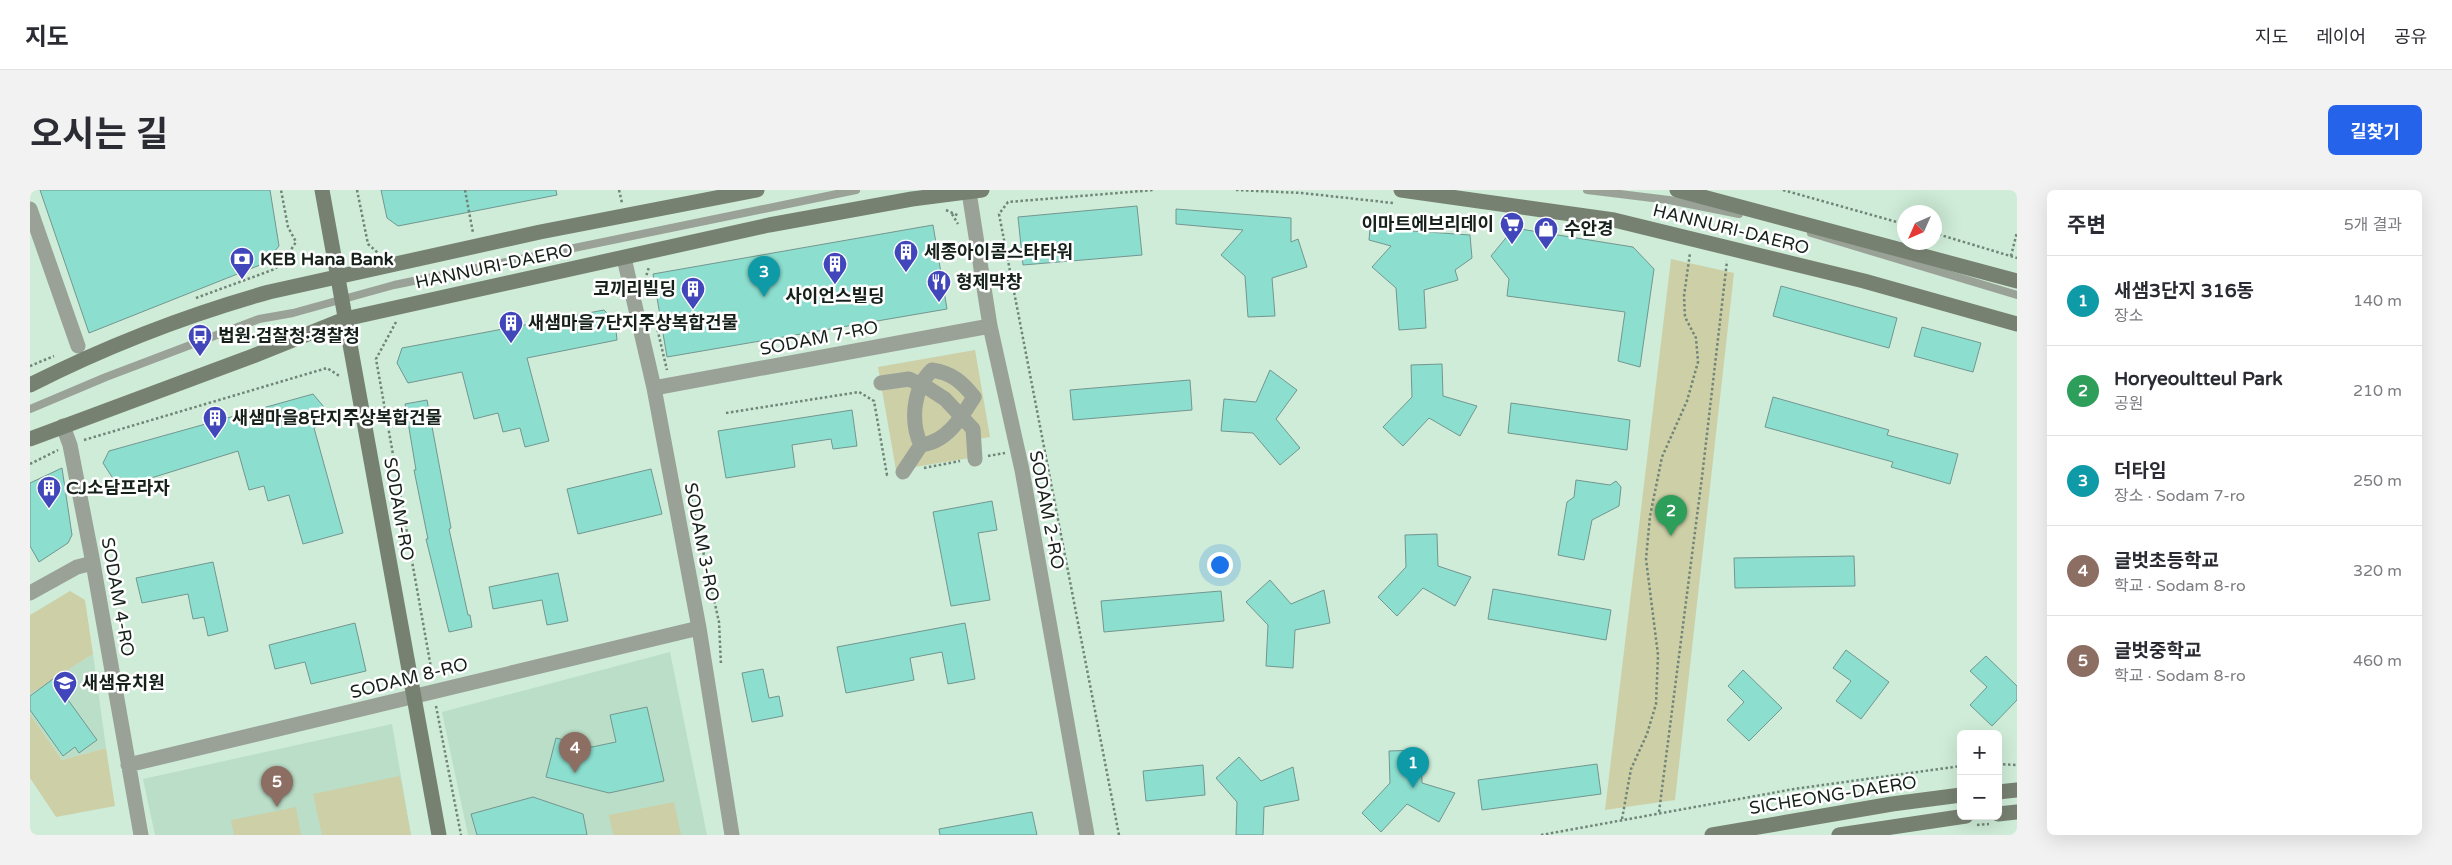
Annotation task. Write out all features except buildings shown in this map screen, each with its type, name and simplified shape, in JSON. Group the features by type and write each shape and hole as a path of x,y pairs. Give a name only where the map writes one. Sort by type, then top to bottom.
{"street":[{"name":"SODAM-RO","path":"322,190 439,835"},
{"name":"HANNURI-DAERO","path":"30,386 101,352 238,300 540,232 758,190"},
{"name":"HANNURI-DAERO","path":"1677,190 2017,281"},
{"name":"HANNURI-DAERO","path":"30,440 345,319 769,225 912,199 975,191"},
{"name":"SODAM 2-RO","path":"975,191 990,326 1022,470 1087,835"},
{"name":"HANNURI-DAERO","path":"1400,197 1614,220 1864,281 2017,324"},
{"path":"30,209 78,346"},
{"name":"SODAM 3-RO","path":"624,258 654,388 700,628 732,835"},
{"name":"SODAM 7-RO","path":"654,388 990,326"},
{"path":"932,370 955,376 974,397 962,416 933,444 921,445 916,434 914,422 923,378 932,370"},
{"path":"881,383 909,380 945,398 973,429 975,459"},
{"name":"SODAM 4-RO","path":"63,426 70,445 93,563 140,835"},
{"path":"903,472 921,445"},
{"path":"30,593 77,567 93,563"},
{"name":"SODAM 8-RO","path":"128,765 700,628"},
{"path":"2002,792 2017,790"},
{"name":"SICHEONG-DAERO","path":"1712,835 1873,807 1957,796"},
{"path":"2002,814 2017,812"},
{"path":"1839,835 1957,817"}],"lane":[{"path":"30,409 106,377 258,319 293,313 394,285 856,190"},
{"path":"1587,190 1668,200 1759,218 2017,295"}],"path":[{"path":"281,190 288,227 296,242"},
{"path":"357,190 368,244 376,252 382,252"},
{"path":"465,190 474,237"},
{"path":"619,190 622,207"},
{"path":"1119,835 999,214 1008,202 1154,190"},
{"path":"1236,190 1400,197"},
{"path":"1783,190 1897,222"},
{"path":"2010,256 2017,232"},
{"path":"1942,235 2017,258"},
{"path":"1683,250 1698,253"},
{"path":"1622,819 1631,769 1647,734 1656,704 1658,655 1646,559 1650,516 1662,457 1687,401 1698,362 1696,338 1685,317 1684,296 1691,252"},
{"path":"1720,258 1736,262"},
{"path":"1659,812 1702,476 1727,259"},
{"path":"399,317 376,359 461,835"},
{"path":"30,464 70,445 327,368"},
{"path":"726,413 859,392 874,401 887,474 1009,452"},
{"path":"2002,764 2017,764"},
{"path":"1542,835 1794,788 1957,767"}],"shaded area":[{"path":"1671,259 1734,273 1675,800 1605,810"},
{"path":"975,350 990,437 967,441 970,458 896,470 878,367"},
{"path":"70,591 85,600 93,654 30,694 30,615"},
{"path":"670,652 707,835 468,835 442,712"},
{"name":"새샘유치원","path":"93,654 106,748 62,760 30,714 30,694"},
{"path":"30,714 62,760 106,748 115,806 56,817 30,778"},
{"path":"392,724 411,835 155,835 143,779"},
{"path":"400,776 411,835 322,835 313,794"},
{"path":"674,802 681,835 613,835 609,815"},
{"path":"296,807 301,835 234,835 231,820"}],"place":[{"name":"이마트에브리데이","path":"1512,245"},
{"name":"수안경","path":"1546,250"},
{"name":"세종아이콤스타타워","path":"906,273"},
{"name":"KEB Hana Bank","path":"242,280"},
{"name":"사이언스빌딩","path":"835,285"},
{"name":"더타임","path":"764,297"},
{"name":"형제막창","path":"939,303"},
{"name":"코끼리빌딩","path":"693,310"},
{"name":"새샘마을7단지주상복합건물","path":"511,344"},
{"name":"법원·검찰청·경찰청","path":"200,357"},
{"name":"새샘마을8단지주상복합건물","path":"215,439"},
{"name":"CJ소담프라자","path":"49,509"},
{"name":"Horyeoultteul Park","path":"1671,536"},
{"name":"새샘유치원","path":"65,704"},
{"name":"글벗초등학교","path":"575,773"},
{"name":"새샘3단지 316동","path":"1413,788"},
{"name":"글벗중학교","path":"277,807"}]}
